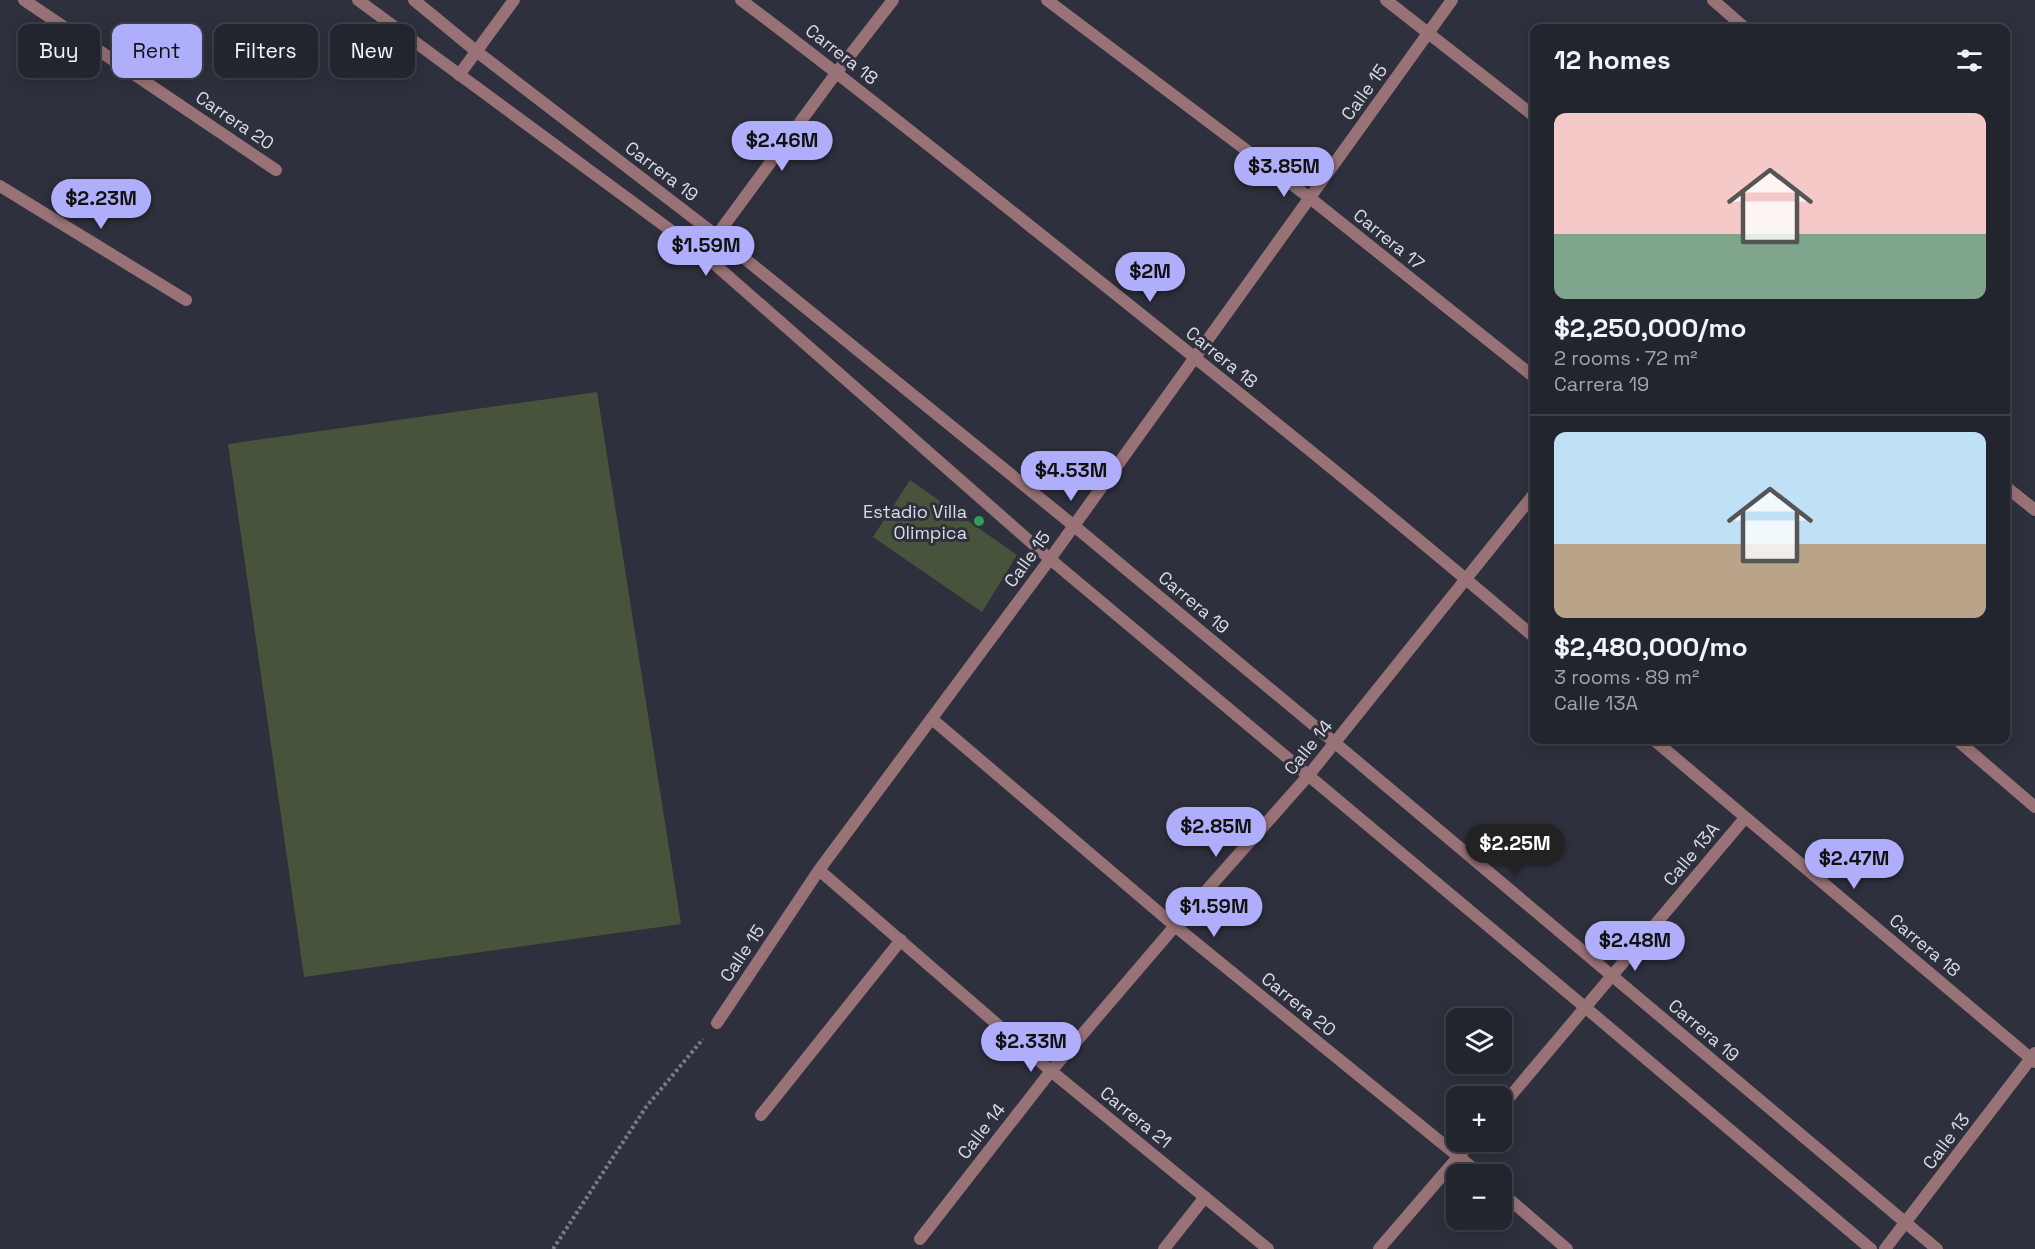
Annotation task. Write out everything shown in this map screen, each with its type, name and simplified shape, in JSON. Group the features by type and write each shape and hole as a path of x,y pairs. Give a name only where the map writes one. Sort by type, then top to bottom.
{"street":[{"name":"Carrera 20","path":"24,0 276,170"},
{"name":"Carrera 19","path":"414,0 476,51 717,236 1073,525 1937,1249"},
{"path":"459,75 514,0"},
{"name":"Carrera 18","path":"741,0 837,72 1195,358 1467,579 1530,634"},
{"path":"703,254 893,0"},
{"name":"Carrera 17","path":"1047,0 1310,198 1530,374"},
{"path":"1386,0 1530,113"},
{"name":"Calle 15","path":"717,1023 819,870 1050,559 1452,0"},
{"path":"1713,0 1740,24"},
{"path":"363,1 459,75 703,254 1050,559 1871,1249"},
{"path":"0,186 186,300"},
{"path":"2010,490 2035,510"},
{"name":"Calle 14","path":"920,1239 1051,1071 1308,776 1530,499"},
{"name":"Carrera 20","path":"932,720 1175,926 1468,1164"},
{"name":"Carrera 18","path":"1659,744 2034,1058"},
{"path":"1962,744 2035,807"},
{"name":"Calle 13A","path":"1512,1094 1745,818"},
{"name":"Carrera 21","path":"819,870 1051,1071 1268,1249"},
{"path":"761,1115 902,940"},
{"name":"Calle 13","path":"1885,1249 2034,1058"},
{"path":"1379,1249 1462,1152"},
{"path":"1164,1249 1205,1197"},
{"path":"1512,1202 1567,1249"}],"path":[{"path":"553,1249 646,1107 717,1023"}],"green space":[{"path":"597,392 681,924 304,977 228,444"},
{"path":"910,480 1017,555 982,612 873,537"}],"place":[{"name":"Estadio Villa Olimpica","path":"979,521"}]}
